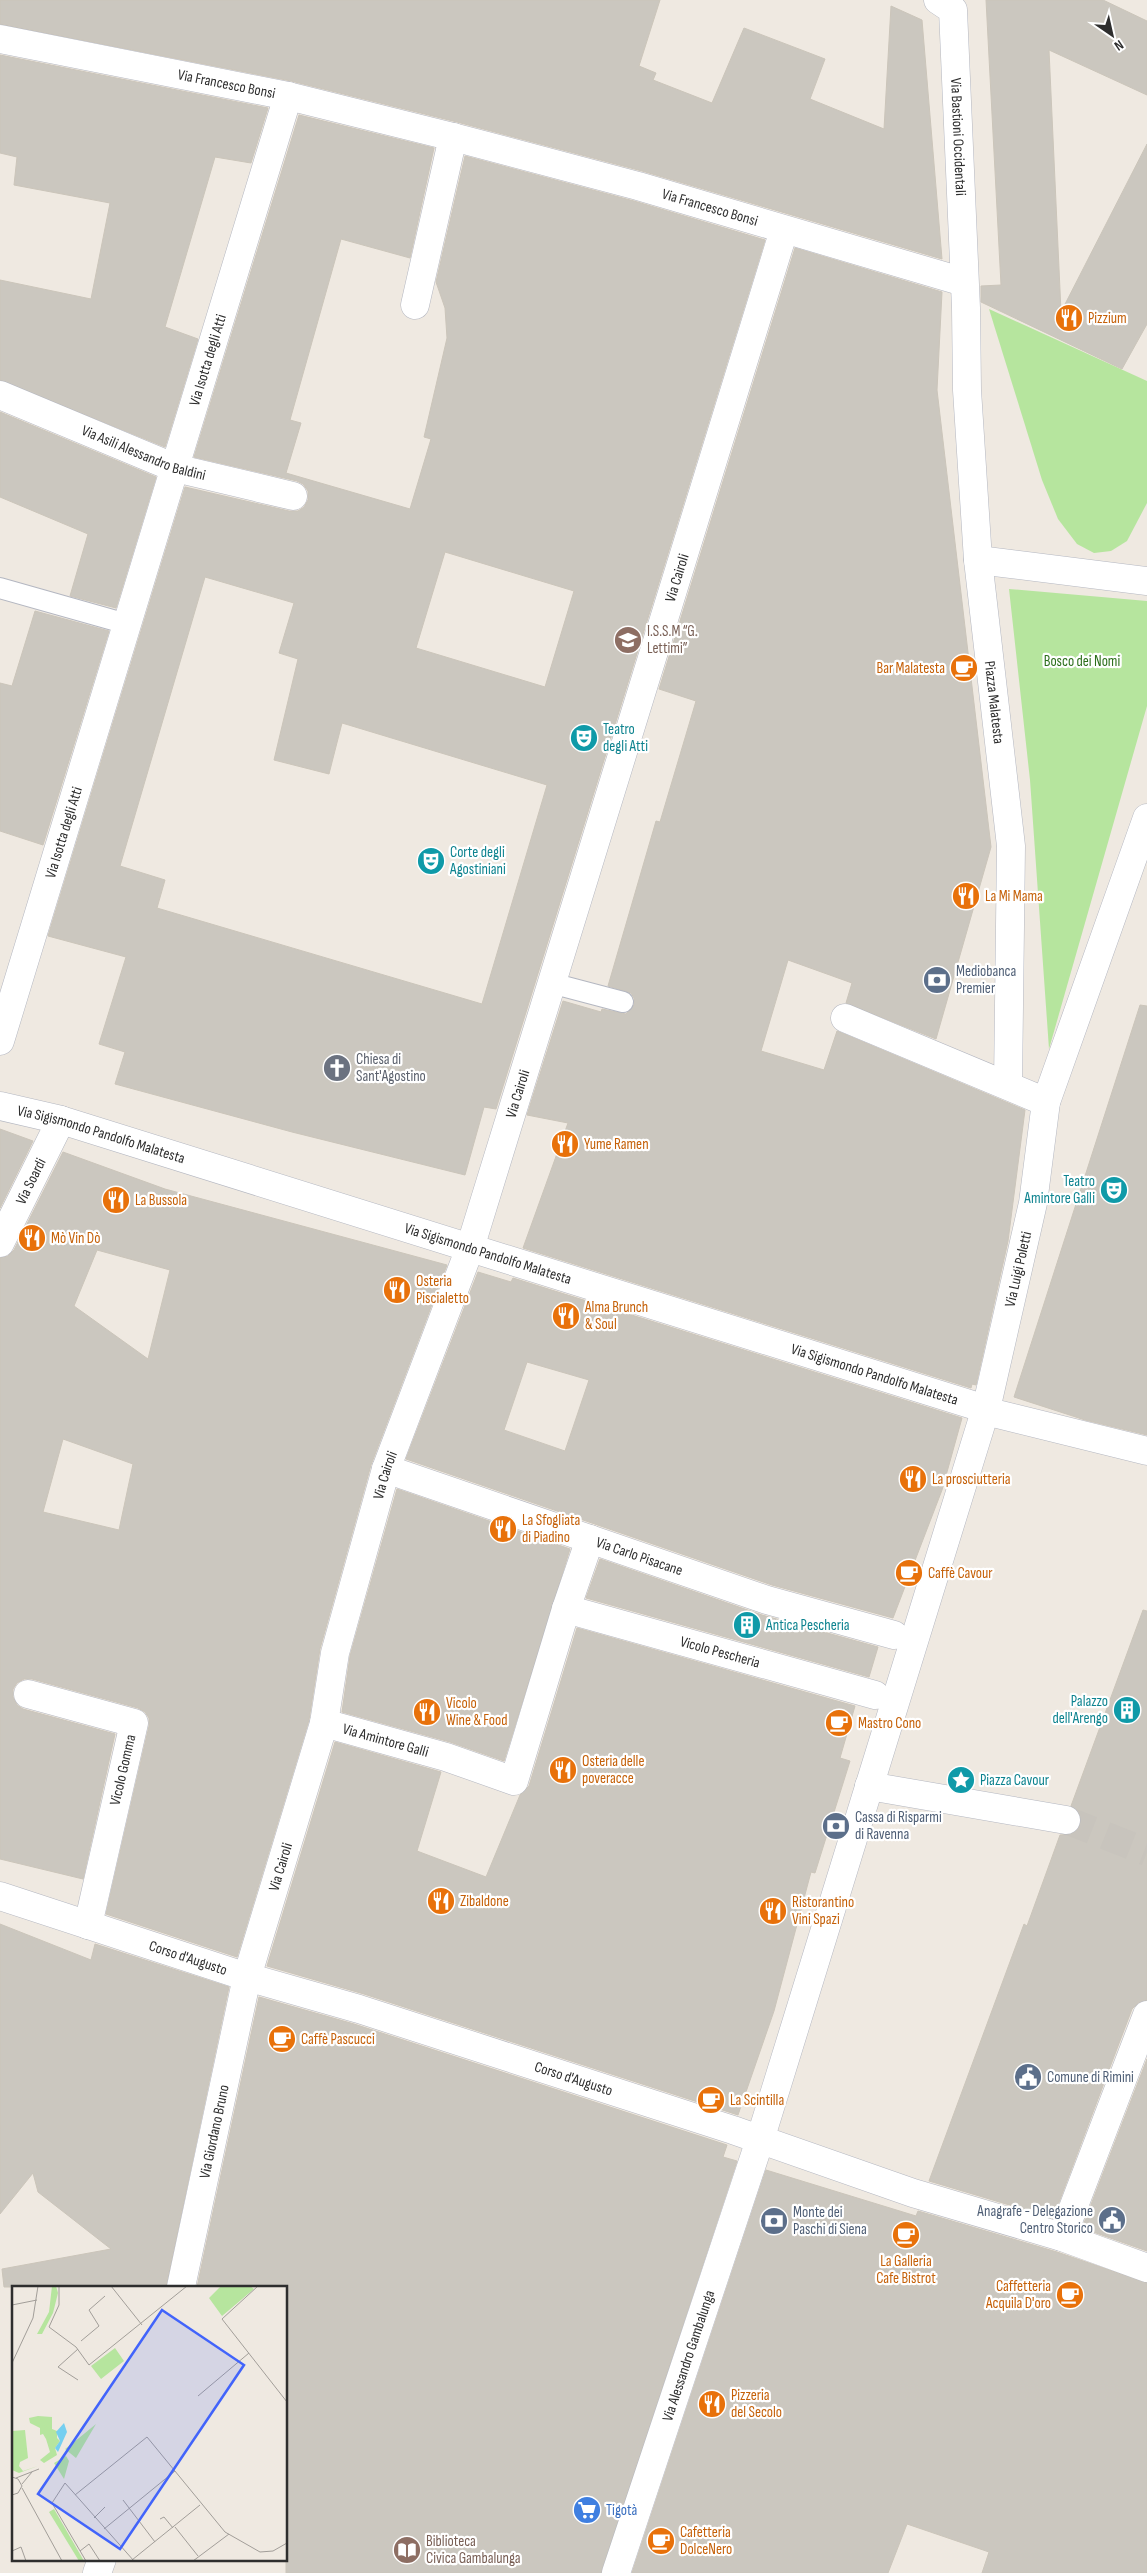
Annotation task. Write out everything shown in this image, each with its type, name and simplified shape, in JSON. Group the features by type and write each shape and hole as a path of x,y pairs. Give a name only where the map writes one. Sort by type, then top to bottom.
{"street":[{"name":"Via Bastioni Occidentali","path":"938,0 954,10 964,282"},
{"name":"Via Francesco Bonsi","path":"0,39 288,96 453,137 638,186 964,282"},
{"name":"Via Isotta degli Atti","path":"0,1041 288,96"},
{"path":"415,304 453,137"},
{"name":"Via Cairoli","path":"246,1977 324,1723 335,1653 386,1469 470,1248 784,230"},
{"name":"Piazza Malatesta","path":"964,282 967,390 978,560 1011,846 1008,1086"},
{"name":"Via Asili Alessandro Baldini","path":"0,395 174,468 292,496"},
{"path":"978,560 1147,581"},
{"name":"Via Luigi Poletti","path":"983,1407 1033,1203 1046,1102 1147,818"},
{"path":"845,1018 1046,1102"},
{"name":"Via Sigismondo Pandolfo Malatesta","path":"0,1106 61,1120 983,1407"},
{"name":"Via Soardi","path":"0,1244 61,1120"},
{"path":"760,2140 983,1407 1147,1451"},
{"name":"Via Carlo Pisacane","path":"386,1469 767,1600 894,1635"},
{"path":"566,1608 590,1539"},
{"name":"Via Amintore Galli","path":"324,1723 446,1757 514,1781 566,1608"},
{"name":"Vicolo Pescheria","path":"566,1608 874,1695"},
{"name":"Vicolo Gomma","path":"28,1694 134,1722 88,1925"},
{"path":"869,1786 1062,1818"},
{"name":"Corso d'Augusto","path":"0,1896 246,1977 359,2009 760,2140 913,2193 1062,2237 1147,2268"},
{"name":"Via Giordano Bruno","path":"181,2286 246,1977"},
{"path":"1062,2237 1147,2015"},
{"name":"Via Alessandro Gambalunga","path":"616,2573 760,2140"},
{"path":"97,2573 102,2560"}],"lane":[{"path":"0,588 127,624"},
{"path":"551,983 622,1002"}],"green space":[{"path":"989,309 1147,381 1147,503 1127,541 1111,551 1094,553 1077,544 1058,519 1042,480"},
{"name":"Bosco dei Nomi","path":"1009,589 1147,601 1147,706 1049,1049 1030,780"}],"building":[{"path":"0,0 660,0 639,66 656,73 653,80 712,103 744,28 825,59 810,99 884,129 891,6 922,20 942,259 642,171 457,122 291,81 0,24"},
{"path":"986,0 1103,0 1147,21 1147,95 1049,50 1061,312 1147,144 1147,324 1122,369 981,302 981,286 1001,285"},
{"path":"0,55 268,108 251,163 215,157 165,327 198,339 165,447 0,380 0,280 91,299 110,203 14,185 17,157 0,153"},
{"path":"299,115 434,148 410,258 341,239 290,420 301,423 286,473 410,509 431,439 424,437 447,338 445,308 436,282 465,156 634,201 765,240 496,1109 484,1107 465,1175 292,1132 115,1084 125,1052 99,1044 126,957 48,936 185,487 289,511 298,511 304,507 308,500 308,491 303,484 297,481 194,457","holes":["445,552 574,591 545,687 416,648","205,577 294,603 279,653 298,659 274,760 329,774 342,723 547,785 482,1004 157,908 165,880 120,866"]},
{"path":"795,248 942,292 937,390 991,847 936,1039 846,1003 852,983 788,960 761,1051 824,1070 837,1031 1025,1110 1008,1241 976,1385 972,1384 971,1388 523,1248 568,1123 527,1115 563,1001 601,1012 602,1009 626,1014 634,1005 634,998 631,993 608,986 656,821 660,822 696,701 659,689"},
{"path":"0,412 156,477 116,608 70,596 88,534 0,497"},
{"path":"35,611 109,631 43,845 0,831 0,683 12,686"},
{"name":"Teatro Amintore Galli","path":"1140,1005 1147,1006 1147,1435 1085,1420 1014,1397"},
{"path":"0,1129 33,1141 0,1208"},
{"path":"63,1152 165,1189 447,1265 371,1465 320,1649 309,1720 237,1957 106,1914 149,1726 149,1718 145,1712 138,1708 32,1679 24,1679 17,1683 13,1689 13,1697 17,1705 23,1709 115,1734 83,1879 0,1859 0,1258 8,1256 14,1250","holes":["97,1250 170,1270 148,1359 74,1306","63,1439 133,1464 119,1530 43,1512"]},
{"path":"478,1272 511,1282 513,1278 962,1418 942,1490 893,1618 772,1585 406,1459","holes":["527,1362 589,1380 565,1451 504,1430"]},
{"path":"397,1489 570,1549 504,1761 450,1742 342,1712 350,1656"},
{"name":"Antica Pescheria","path":"600,1559 762,1615 878,1647 869,1677 586,1598"},
{"path":"1143,1610 1147,1611 1147,2000 1138,2003 1132,2009 1053,2218 929,2181 1024,1924 1027,1926 1060,1835 1072,1834 1078,1830 1081,1823 1080,1814 1071,1806"},
{"path":"577,1628 855,1706 840,1758 850,1761 815,1873 811,1872 774,2011 738,2115 364,1994 267,1966 335,1742 441,1772 417,1851 486,1877 520,1795 529,1786"},
{"path":"0,1924 91,1960 95,1944 229,1987 166,2286 4,2287 2,2269 111,2249 38,2192 33,2173 0,2214"},
{"path":"259,1997 354,2024 727,2145 723,2157 737,2161 601,2573 286,2573 286,2560 288,2560 288,2286 197,2286"},
{"path":"1147,2059 1147,2251 1082,2228"},
{"path":"766,2170 916,2216 918,2211 1057,2252 1147,2283 1147,2573 982,2573 989,2552 907,2524 888,2573 632,2573"}],"tunnel":[{"path":"1066,1820 1147,1852"}],"place":[{"name":"Pizzium","path":"1069,318"},
{"name":"I.S.S.M “G. Lettimi”","path":"628,640"},
{"name":"Bar Malatesta","path":"964,668"},
{"name":"Teatro degli Atti","path":"584,738"},
{"name":"Corte degli Agostiniani","path":"431,861"},
{"name":"La Mi Mama","path":"966,896"},
{"name":"Mediobanca Premier","path":"937,980"},
{"name":"Chiesa di Sant'Agostino","path":"337,1068"},
{"name":"Yume Ramen","path":"565,1144"},
{"name":"Teatro Amintore Galli","path":"1114,1190"},
{"name":"La Bussola","path":"116,1200"},
{"name":"Mò Vin Dò","path":"32,1238"},
{"name":"Osteria Piscialetto","path":"397,1290"},
{"name":"Alma Brunch & Soul","path":"566,1316"},
{"name":"La prosciutteria","path":"913,1479"},
{"name":"La Sfogliata di Piadino","path":"503,1529"},
{"name":"Caffè Cavour","path":"909,1573"},
{"name":"Antica Pescheria","path":"747,1625"},
{"name":"Palazzo dell'Arengo","path":"1127,1710"},
{"name":"Vicolo Wine & Food","path":"427,1712"},
{"name":"Mastro Cono","path":"839,1723"},
{"name":"Osteria delle poveracce","path":"563,1770"},
{"name":"Piazza Cavour","path":"961,1780"},
{"name":"Cassa di Risparmi di Ravenna","path":"836,1826"},
{"name":"Zibaldone","path":"441,1901"},
{"name":"Ristorantino Vini Spazi","path":"773,1911"},
{"name":"Caffè Pascucci","path":"282,2039"},
{"name":"Comune di Rimini","path":"1028,2077"},
{"name":"La Scintilla","path":"711,2100"},
{"name":"Anagrafe - Delegazione Centro Storico","path":"1112,2220"},
{"name":"Monte dei Paschi di Siena","path":"774,2221"},
{"name":"La Galleria Cafe Bistrot","path":"906,2235"},
{"name":"Caffetteria Acquila D'oro","path":"1070,2295"},
{"name":"Pizzeria del Secolo","path":"712,2404"},
{"name":"Tigotà","path":"587,2510"},
{"name":"Cafetteria DolceNero","path":"661,2541"},
{"name":"Biblioteca Civica Gambalunga","path":"407,2550"}]}
